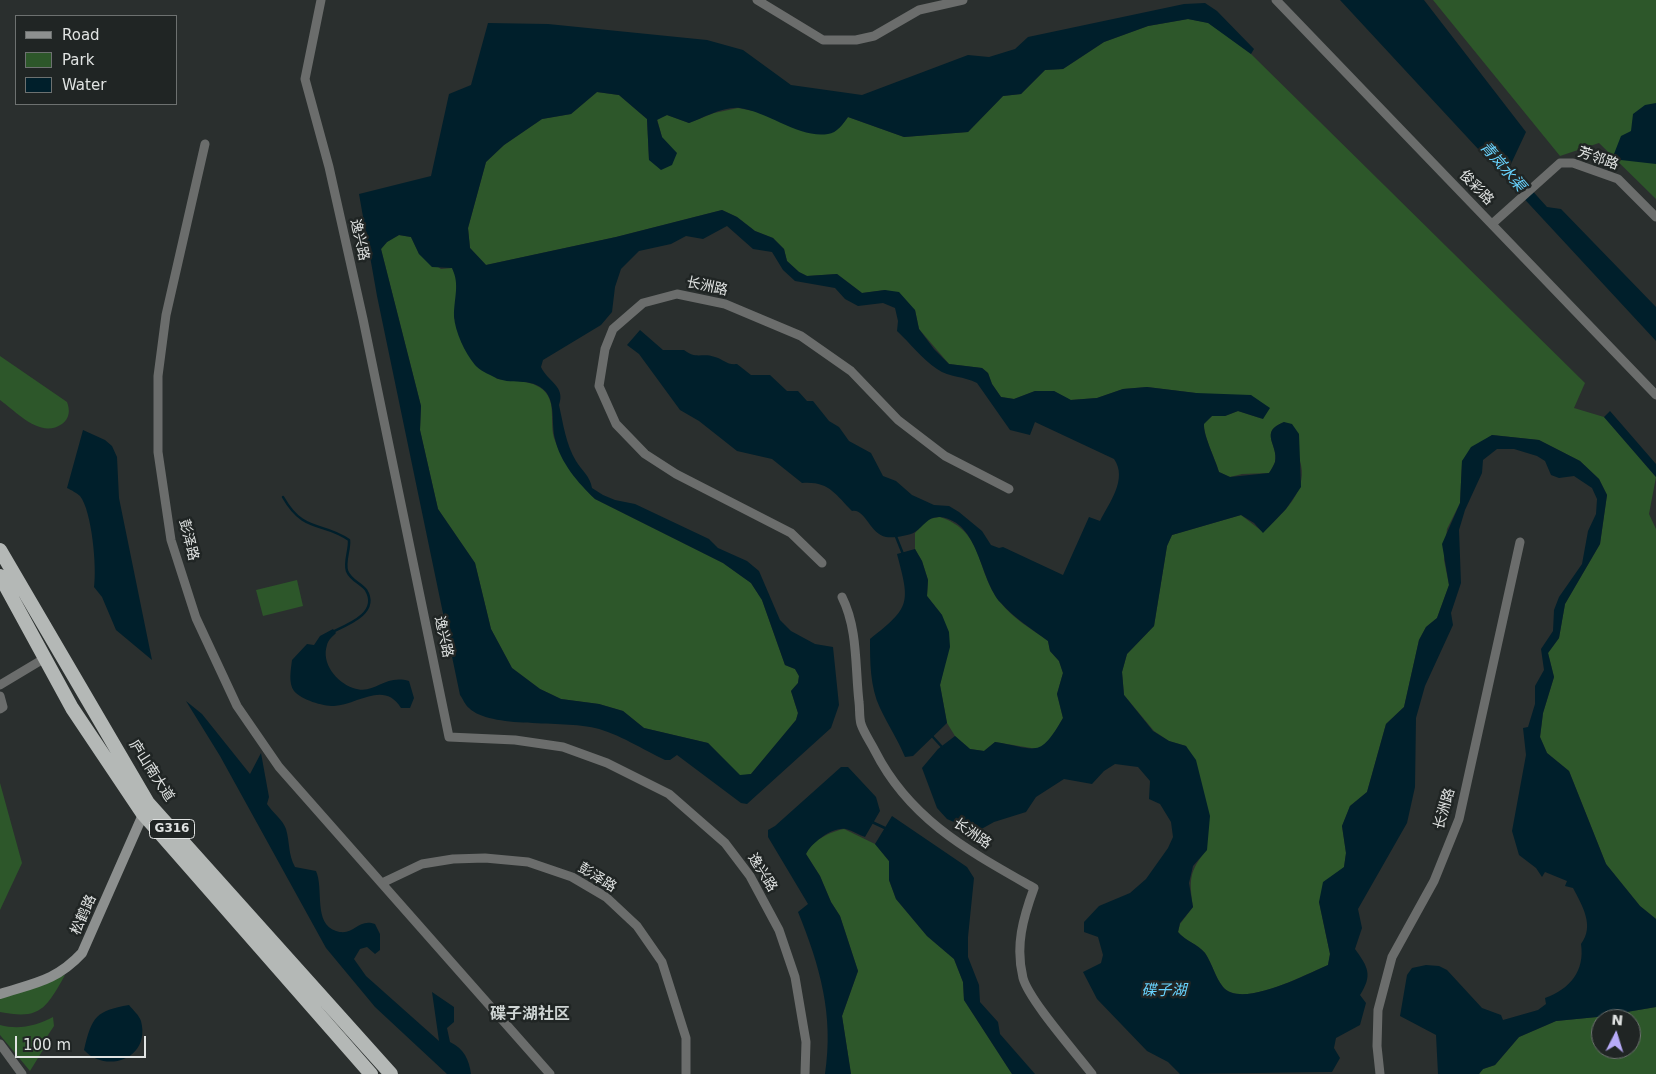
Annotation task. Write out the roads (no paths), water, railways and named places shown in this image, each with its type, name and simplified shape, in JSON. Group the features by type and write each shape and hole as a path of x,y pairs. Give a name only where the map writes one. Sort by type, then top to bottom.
{"highway":[{"name":"庐山南大道","path":"0,550 146,808 391,1074"},
{"name":"庐山南大道","path":"0,576 72,708 146,808 371,1074"}],"main road":[{"name":"松鹤路","path":"0,994 53,978 68,968 82,954 146,808"}],"street":[{"name":"逸兴路","path":"321,0 305,79 329,167 363,319 449,737 515,740 563,747 607,763 669,794 725,843 750,876 779,930 795,977 806,1042 805,1074"},
{"path":"757,0 824,40 856,40 874,36 919,10 963,0"},
{"name":"俊彩路","path":"1276,0 1656,395"},
{"name":"彭泽路","path":"205,144 166,315 158,376 158,452 171,540 196,618 237,706 279,767 550,1074"},
{"name":"芳邻路","path":"1492,224 1560,163 1573,163 1618,179 1656,217"},
{"name":"长洲路","path":"822,563 791,533 676,474 645,454 616,424 599,386 605,349 613,329 643,303 677,294 725,304 801,336 851,371 898,420 945,456 1009,489"},
{"name":"长洲路","path":"1380,1074 1377,1046 1378,1010 1392,957 1434,880 1459,819 1520,542"},
{"name":"长洲路","path":"842,597 851,622 855,648 861,724 883,767 902,794 930,823 992,864 1034,888 1022,920 1019,947 1023,979 1036,1002 1092,1074"},
{"path":"0,684 45,658"},
{"path":"0,696 3,707 0,709"},
{"name":"彭泽路","path":"382,884 422,864 453,859 485,858 528,862 572,877 606,896 637,926 662,962 686,1038 686,1074"},
{"path":"0,1044 22,1074"}],"water":[{"name":"青岚水渠","path":"1340,0 1424,0 1526,132 1510,166 1547,207 1561,209 1656,307 1656,341"},
{"name":"碟子湖","path":"1205,3 1217,11 1254,49 1251,54 1208,23 1188,19 1148,26 1104,42 1063,69 1045,70 1021,94 1003,96 968,132 904,137 848,117 834,132 828,134 807,133 762,114 740,108 727,109 689,123 667,115 657,120 662,137 677,153 672,165 661,170 649,160 647,119 619,95 597,92 571,114 542,119 504,145 486,162 468,228 470,248 486,265 616,237 722,210 737,217 755,231 773,238 784,249 787,261 799,272 807,276 837,274 862,293 885,290 899,292 915,310 919,329 934,349 949,364 982,368 988,373 992,384 1001,397 1014,399 1035,391 1054,391 1071,400 1097,398 1123,389 1147,387 1196,393 1251,395 1270,408 1263,419 1238,411 1225,416 1212,416 1204,424 1207,440 1219,472 1230,477 1269,473 1275,462 1271,439 1272,430 1284,422 1292,424 1299,434 1301,487 1286,509 1263,533 1254,523 1241,515 1172,535 1167,546 1154,626 1127,654 1122,672 1124,695 1153,731 1169,741 1186,746 1196,760 1210,816 1207,850 1193,866 1189,883 1193,907 1180,923 1178,932 1205,953 1220,983 1232,993 1244,994 1274,988 1328,965 1330,954 1319,902 1323,882 1344,867 1346,853 1342,826 1350,806 1367,792 1386,724 1404,707 1419,640 1426,627 1437,618 1449,585 1442,544 1460,503 1462,461 1471,447 1492,435 1539,440 1580,461 1599,479 1607,495 1600,544 1565,604 1559,638 1548,653 1554,677 1543,713 1540,737 1547,753 1569,771 1606,864 1640,906 1656,919 1656,1007 1641,1010 1591,1009 1591,1018 1556,1021 1519,1037 1495,1065 1483,1069 1479,1074 1438,1074 1436,1035 1400,1016 1407,975 1412,968 1426,965 1439,966 1447,970 1482,1008 1501,1015 1503,1020 1538,1010 1546,1004 1545,998 1562,990 1574,978 1581,963 1581,944 1587,930 1586,916 1573,888 1565,886 1567,881 1545,872 1542,877 1536,868 1519,855 1512,831 1526,755 1523,728 1528,727 1535,704 1535,686 1544,670 1541,649 1553,631 1554,610 1559,597 1582,564 1588,531 1596,514 1597,499 1592,488 1574,476 1559,478 1551,475 1545,461 1537,456 1514,449 1497,449 1483,460 1482,473 1465,510 1459,530 1461,583 1451,613 1453,625 1425,686 1416,718 1415,787 1407,823 1358,909 1362,928 1355,949 1366,966 1368,976 1360,995 1366,1003 1360,1025 1336,1038 1334,1048 1340,1058 1332,1072 1180,1074 1168,1062 1147,1051 1097,999 1083,972 1101,963 1103,955 1098,937 1084,932 1084,922 1099,906 1130,893 1146,879 1168,848 1173,837 1171,822 1160,804 1149,799 1150,781 1138,767 1115,764 1104,771 1092,784 1064,779 1036,797 1026,812 994,822 976,832 947,819 937,808 922,768 938,749 955,736 970,749 984,751 995,742 1036,748 1048,740 1063,718 1057,694 1063,673 1059,661 1050,651 1048,641 1018,619 1001,603 994,593 971,540 963,529 953,521 936,517 909,535 886,537 880,535 861,513 852,511 836,494 825,486 802,483 772,459 737,451 699,421 680,410 639,354 627,345 640,330 663,350 684,350 692,355 710,356 728,363 737,364 751,375 770,375 787,391 798,391 807,401 813,401 829,421 839,427 849,441 871,453 883,476 896,481 912,495 934,505 949,506 959,512 982,531 991,545 999,548 1003,547 1063,575 1089,517 1100,521 1116,491 1119,475 1114,459 1035,422 1030,435 1010,430 977,383 937,369 921,356 897,331 898,321 895,308 883,303 858,306 845,299 835,288 795,281 783,270 772,252 753,249 727,226 703,239 686,236 671,244 639,251 621,269 615,287 612,312 601,325 543,360 541,367 558,388 560,393 559,405 567,441 578,465 588,477 592,488 615,500 635,504 709,539 718,548 747,561 759,571 780,620 791,631 815,644 833,647 839,705 831,728 747,804 741,803 677,755 670,760 665,760 621,738 595,728 493,719 479,715 465,704 460,695 377,296 359,194 431,176 449,94 471,85 488,23 548,24 707,40 743,50 791,85 862,95 968,55 989,57 1015,49 1028,37 1184,4","holes":["399,235 411,237 419,254 432,267 452,268 456,280 454,316 456,329 464,348 475,365 500,380 527,382 539,386 545,391 551,401 557,448 570,472 589,493 595,499 723,563 751,583 762,600 785,665 795,669 799,676 798,683 791,691 798,713 796,720 751,774 740,775 708,743 644,728 623,711 599,704 561,699 540,689 512,668 491,629 475,563 438,509 420,430 421,406 381,249 387,242"]},
{"path":"1656,103 1656,164 1612,159 1621,136 1631,131 1633,114 1645,105"},
{"path":"1610,411 1656,464 1656,477 1604,417"},
{"path":"83,430 105,440 112,446 117,457 119,498 152,660 116,630 102,597 94,587 94,554 88,514 80,496 67,488"},
{"path":"915,549 922,561 928,580 927,596 942,615 949,632 950,647 940,685 947,723 913,756 905,757 874,692 870,639 893,619 904,603 904,583 897,554"},
{"path":"333,629 336,633 328,641 326,658 331,671 336,677 347,685 361,690 392,680 409,681 414,698 410,708 401,708 394,700 387,696 378,695 343,705 329,706 307,700 294,691 290,680 292,660 307,644 314,645 320,636"},
{"path":"186,701 202,714 250,774 261,753 269,797 267,804 285,826 291,858 295,867 316,871 324,921 329,927 342,932 352,930 364,923 375,924 380,934 380,950 375,954 367,947 360,949 354,959 366,976 439,1041 432,992 454,1007 454,1022 447,1028 450,1042 465,1055 471,1074 447,1074 375,1007 326,948 220,756"},
{"path":"841,767 848,767 876,797 880,811 865,837 846,829 835,830 817,840 806,854 820,876 831,902 840,916 858,971 842,1016 851,1074 825,1074 828,1031 823,991 813,952 798,912 808,904 768,837 768,830 775,826"},
{"path":"892,816 967,867 974,878 968,937 968,957 979,985 980,1002 998,1022 1000,1034 1035,1074 1012,1074 964,1000 963,982 954,959 927,936 896,899 889,880 889,861 875,844"},
{"path":"129,1005 141,1021 142,1034 139,1045 133,1053 124,1059 104,1061 93,1057 84,1050 90,1029 97,1017 109,1010"}],"waterway":[{"path":"283,497 298,517 349,540 346,563 347,571 366,590 369,605 360,617 332,632"},
{"path":"895,534 903,554"},
{"path":"932,736 943,748"},
{"path":"872,822 887,829"}],"district":[{"name":"碟子湖社区","path":"530,1015"}]}
